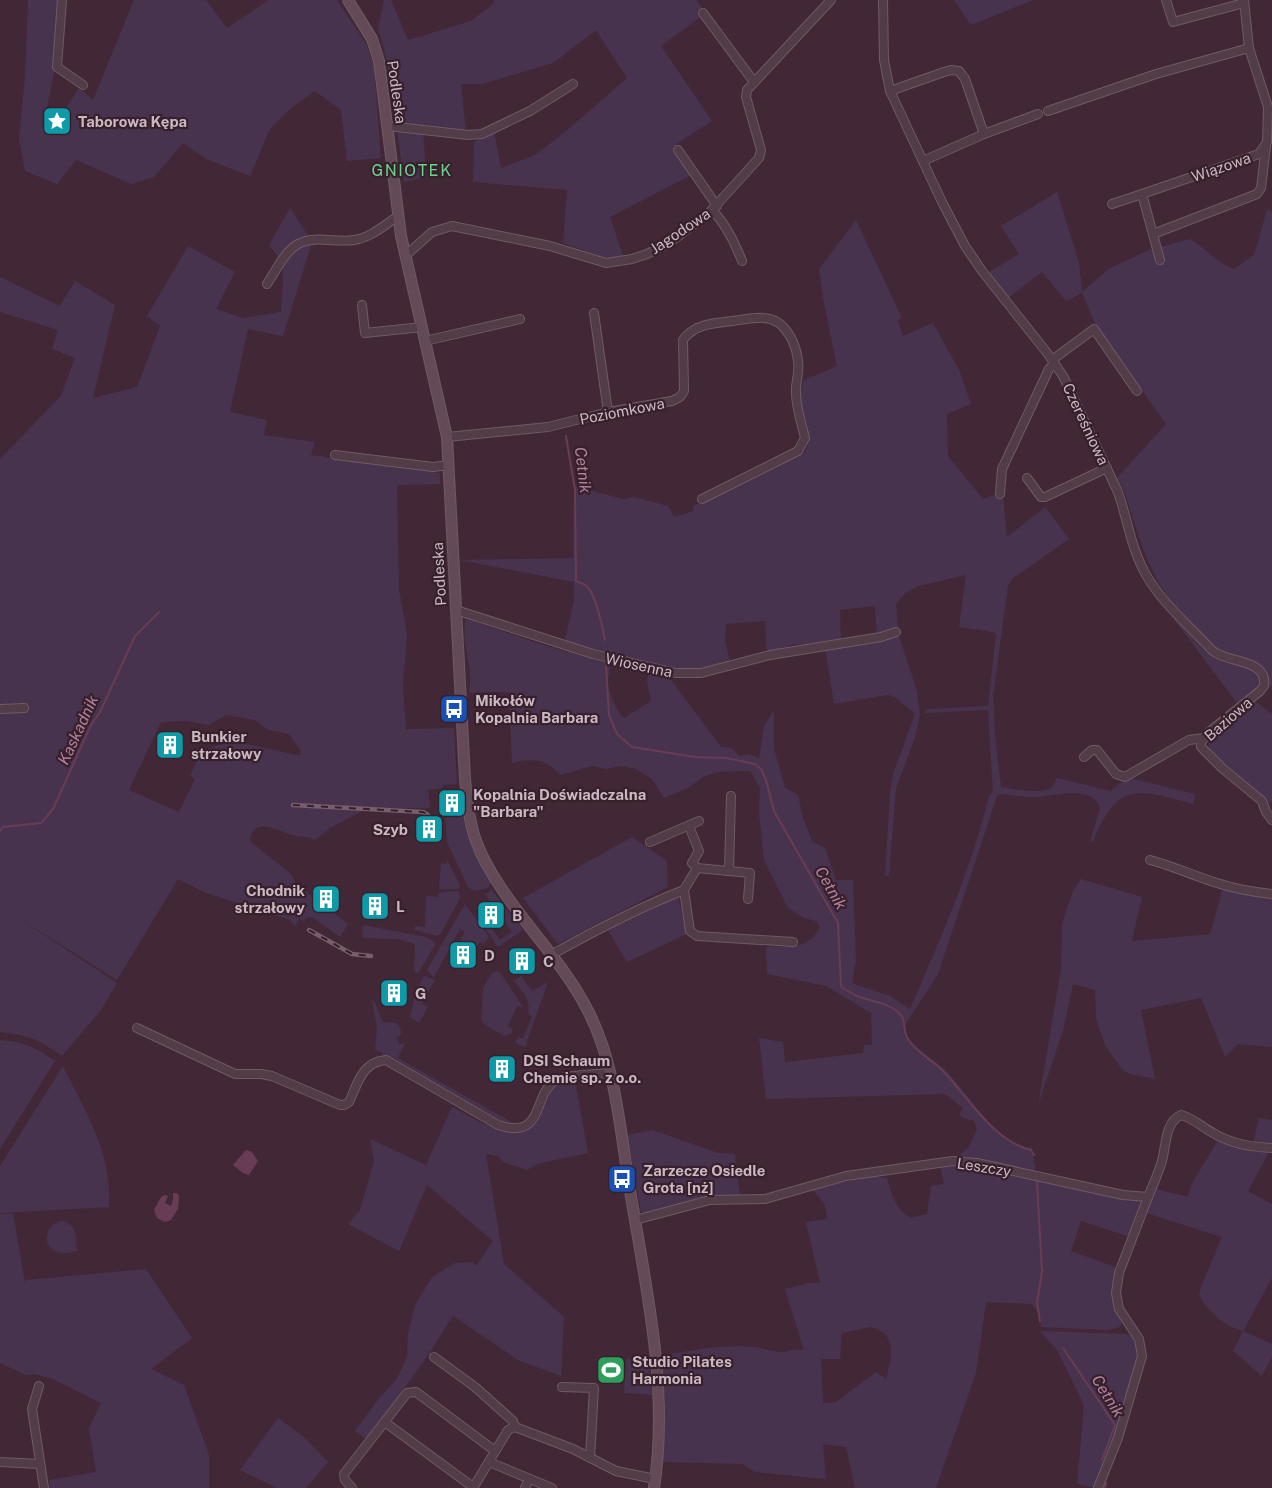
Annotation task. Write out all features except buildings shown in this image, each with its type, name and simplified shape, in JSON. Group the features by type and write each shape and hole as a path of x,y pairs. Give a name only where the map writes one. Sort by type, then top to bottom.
{"street":[{"path":"62,0 57,67 83,85"},
{"name":"Podleska","path":"348,0 372,39 379,61 405,256 447,437 465,779 472,827 491,870 590,1014 610,1072 656,1354 659,1435 655,1483"},
{"path":"702,13 754,82 831,0"},
{"name":"Czereśniowa","path":"883,0 884,60 890,91 965,246 1053,362 1072,393 1124,507 1129,534 1139,562 1161,597 1215,653 1255,666"},
{"path":"1166,0 1173,22 1244,2"},
{"name":"Wiązowa","path":"1112,204 1259,154 1267,142 1268,107 1249,48 1244,2"},
{"path":"1048,111 1156,74 1249,48"},
{"path":"890,91 944,72 959,71 965,80 984,134"},
{"name":"Jagodowa","path":"405,256 432,232 452,226 550,246 594,260 615,263 647,254 669,243 715,208 761,154 746,97 747,90 754,82"},
{"path":"387,126 468,135 482,134 530,111 573,84"},
{"path":"923,161 984,134 1038,114"},
{"path":"1153,234 1257,194 1261,188 1267,142"},
{"path":"678,150 730,234 742,261"},
{"path":"1142,194 1160,260"},
{"path":"267,284 297,244 307,241 355,240 369,236 398,216"},
{"path":"362,305 365,333 422,327"},
{"path":"594,313 608,412"},
{"name":"Poziomkowa","path":"447,437 548,427 608,412 672,401 680,397 684,391 683,340 693,328 765,318 775,321 794,341 798,361 795,394 805,438 804,443 798,452 702,499"},
{"path":"425,341 520,319"},
{"path":"1000,494 1002,469 1049,369 1053,362 1094,329 1137,391"},
{"path":"335,455 433,467 449,465"},
{"path":"1028,478 1041,497 1045,497 1107,468"},
{"name":"Wiosenna","path":"456,610 593,654 676,673 701,673 770,655 881,637 896,632"},
{"name":"Baziowa","path":"1255,666 1263,675 1264,686 1204,738 1201,747 1222,768 1262,801 1272,820"},
{"path":"0,709 24,708"},
{"path":"1084,757 1092,750 1096,750 1116,774 1125,777 1189,740 1204,738"},
{"path":"729,871 730,796"},
{"path":"650,842 699,821"},
{"path":"689,826 699,851 692,863 697,868 750,873 748,899"},
{"path":"1150,860 1174,866 1218,883 1272,894"},
{"path":"551,956 586,935 649,904 684,890 697,868"},
{"path":"684,890 690,931 697,936 794,942"},
{"path":"137,1028 236,1074 272,1076 340,1105 349,1102 366,1067 376,1061 386,1060 507,1128 517,1128 528,1124 550,1085 560,1077 610,1072"},
{"path":"1098,1488 1118,1438 1142,1356 1139,1339 1119,1309 1116,1293 1119,1273 1162,1161 1169,1127 1174,1118 1180,1115 1194,1120 1230,1142 1250,1147 1272,1148"},
{"name":"Leszczy","path":"635,1220 710,1200 765,1199 846,1176 954,1161 977,1163 1123,1195 1148,1197"},
{"path":"434,1357 475,1387 513,1421 515,1427"},
{"path":"39,1386 32,1409 44,1488"},
{"path":"562,1387 594,1388 590,1458"},
{"path":"352,1488 345,1480 344,1474 386,1423 407,1393 416,1392 495,1451"},
{"path":"386,1423 473,1487 508,1430 515,1427 573,1449 616,1471 655,1483"},
{"path":"489,1461 552,1488"},
{"path":"0,1462 40,1464"},
{"path":"525,1488 529,1479"}],"shaded area":[{"path":"28,0 59,0 55,68 47,107 60,117 79,88 93,100 134,0 206,0 227,28 269,0 337,0 366,43 374,67 381,158 347,161 341,110 315,91 291,108 270,129 250,176 206,159 183,143 154,177 131,184 76,160 57,184 25,171 19,139 25,76"},
{"path":"384,0 391,0 408,40 471,21 493,4 494,0 696,0 706,13 661,46 712,121 676,144 697,172 610,217 624,258 602,257 563,243 567,190 473,182 474,142 494,131 501,168 535,155 627,78 596,30 553,63 482,84 461,84 466,132 423,125 426,177 404,182 391,85 378,29"},
{"path":"954,0 1033,0 971,25"},
{"path":"1057,192 1079,263 1082,292 1110,268 1149,250 1190,239 1222,263 1234,269 1254,255 1267,210 1272,211 1272,686 1270,687 1255,663 1227,654 1203,637 1164,591 1152,570 1126,495 1117,478 1166,424 1096,326 1082,293 1066,301 1042,272 1008,298 986,274 1019,254 1001,226"},
{"path":"290,208 312,242 283,336 248,329 230,412 267,420 264,435 315,442 311,455 440,473 440,484 397,485 399,590 407,633 403,687 406,729 454,728 457,784 443,785 442,788 428,790 430,808 368,808 330,828 315,840 267,827 256,829 252,833 250,841 292,875 295,883 348,924 340,937 312,917 304,921 299,919 295,926 290,920 206,893 178,879 117,980 17,917 117,983 101,1010 62,1056 33,1039 0,1032 0,459 61,396 75,358 52,349 58,330 0,312 0,277 60,306 75,281 115,305 93,398 137,387 160,326 147,316 188,246 235,272 216,309 243,318 281,312 282,269 269,245","holes":["226,715 254,720 269,730 289,734 301,751 300,755 238,743 214,746 199,757 190,776 195,779 179,812 129,790 161,722 186,721 209,725"]},
{"path":"856,220 902,318 898,320 903,336 933,323 959,370 971,404 947,414 948,456 983,499 998,494 1003,496 1007,537 1045,507 1069,539 1012,579 1008,586 993,696 1001,787 1042,791 1052,787 1057,778 1111,791 1125,779 1130,778 1195,794 1193,804 1158,795 1131,794 1111,808 1093,842 1090,841 1100,809 1091,797 1074,793 1034,797 1000,794 997,796 938,974 905,1025 905,1036 944,1069 995,1128 1019,1145 1032,1148 1036,1173 957,1157 969,1147 977,1129 974,1121 963,1118 959,1114 963,1108 945,1094 766,1099 759,1038 783,1042 785,1062 863,1053 864,1045 872,1045 871,1013 826,986 767,974 766,947 790,947 804,944 815,935 820,927 816,921 804,918 788,908 764,860 759,813 760,788 750,771 717,772 664,798 652,779 634,768 620,766 606,769 592,766 561,775 550,766 538,761 512,763 509,692 469,693 470,675 465,641 465,618 555,649 611,661 609,690 615,706 624,718 651,701 647,682 649,671 668,676 721,747 731,748 740,756 748,754 759,758 764,726 774,710 774,749 785,787 798,795 803,818 812,841 825,848 836,880 853,880 856,961 852,983 890,996 910,1009 954,904 982,824 989,796 993,792 987,710 924,713 928,709 988,706 996,635 994,632 959,627 966,575 919,586 905,593 896,604 898,627 877,636 875,606 840,610 841,641 791,645 767,653 765,621 726,624 725,641 730,662 705,668 685,669 620,659 588,650 565,640 574,600 574,582 459,560 573,558 574,486 623,499 634,497 668,506 674,517 694,511 693,506 718,496 805,452 809,434 801,399 804,380 837,366 819,269"},
{"path":"1161,602 1209,654 1221,661 1255,672 1259,681 1256,689 1237,703"},
{"path":"899,636 917,691 920,715 915,737 896,789 889,875 885,877 893,774 915,714 895,697 888,695 834,704 825,648"},
{"path":"1256,702 1272,714 1272,801 1268,804 1209,749 1210,737"},
{"path":"464,810 492,879 488,888 474,891 468,887 447,842 445,812"},
{"path":"632,837 667,861 668,887 558,944 523,898"},
{"path":"447,860 460,885 459,889 439,889 441,863 446,864"},
{"path":"1081,879 1142,897 1132,941 1210,934 1223,887 1272,896 1272,1047 1238,1044 1225,1057 1201,998 1141,1010 1155,1079 1131,1074 1123,1071 1105,1045 1096,1018 1095,990 1073,984 1064,1027 1039,1102 1036,1118 1061,969 1062,924 1073,891"},
{"path":"492,890 523,930 498,947 485,928 489,925 500,940 512,932 485,894"},
{"path":"458,891 459,900 441,933 437,936 415,930 415,926 425,927 426,896 438,897 439,893"},
{"path":"678,897 687,934 627,962 608,930"},
{"path":"465,904 489,937 484,944 480,942 475,950 460,941 465,932 460,929 434,977 427,970"},
{"path":"363,925 426,937 436,943 419,972 416,973 414,971 415,944 398,939 362,938"},
{"path":"500,972 523,1007 517,1006 508,1026 513,1029 511,1034 504,1036 484,1024 481,1019 483,988 492,973"},
{"path":"424,976 435,980 422,1004 428,1007 419,1023 410,1017 416,991"},
{"path":"521,976 532,991 548,982 525,1047 517,1044 516,1040 518,1037 523,1039 532,1016 528,1013 529,1008 525,996 514,981"},
{"path":"372,1001 383,1022 397,1023 399,1026 402,1034 396,1037 399,1044 405,1043 398,1058 513,1123 501,1121 393,1058 383,1056 375,1050 377,1028"},
{"path":"0,1040 29,1046 55,1061 0,1149"},
{"path":"63,1066 102,1151 109,1187 109,1207 0,1213 0,1166"},
{"path":"575,1080 588,1153 537,1164 527,1170 503,1162 498,1156 486,1154 504,1264 564,1317 561,1376 518,1360 453,1316 424,1361 367,1439 355,1431 380,1397 397,1379 407,1356 408,1334 415,1305 432,1277 455,1263 472,1262 476,1266 493,1241 427,1185 399,1251 348,1224 360,1210 374,1161 370,1139 426,1165 452,1107 502,1131 522,1132 536,1123 555,1085"},
{"path":"1259,1118 1272,1120 1272,1145 1253,1144"},
{"path":"653,1130 718,1153 735,1154 740,1196 708,1197 641,1212 627,1135"},
{"path":"1218,1140 1236,1147 1269,1152 1248,1191 1272,1204 1272,1278 1243,1331 1229,1326 1218,1318 1199,1296 1222,1237 1146,1213 1156,1189 1188,1197 1191,1185"},
{"path":"246,1150 252,1152 258,1161 249,1175 233,1165"},
{"path":"958,1164 1138,1199 1141,1203 1130,1237 1081,1221 1071,1251 1118,1268 1116,1312 1122,1324 1120,1327 1108,1330 1041,1327 1040,1316 1032,1304 986,1302 976,1373 936,1488 855,1488 846,1447 823,1444 826,1479 755,1472 742,1464 663,1462 665,1399 662,1359 665,1355 731,1346 781,1352 804,1350 785,1289 809,1283 820,1283 806,1222 827,1219 825,1205 812,1189 873,1176 887,1178 898,1206 911,1218 927,1214 931,1186 944,1184 940,1166","holes":["870,1327 885,1335 891,1347 886,1379 876,1372 836,1402 823,1403 821,1359 840,1359 842,1333"]},
{"path":"173,1193 179,1196 178,1209 171,1220 165,1222 157,1218 154,1210 161,1197 165,1195 168,1196 165,1203 171,1206"},
{"path":"13,1213 25,1283 26,1280 146,1269 192,1338 151,1369 184,1385 209,1455 209,1488 50,1488 49,1480 96,1472 89,1428 101,1403 53,1379 35,1374 26,1375 0,1363 0,1214"},
{"path":"61,1221 67,1222 73,1228 77,1251 60,1253 49,1245 47,1235 49,1230"},
{"path":"1040,1331 1126,1334 1137,1341 1140,1349 1116,1438 1095,1488 1077,1484 1084,1405 1057,1350"},
{"path":"1243,1331 1272,1344 1272,1357 1262,1376 1233,1351"},
{"path":"648,1357 652,1395 624,1393 626,1359"},
{"path":"278,1418 303,1436 328,1462 306,1488 277,1488 240,1470"}],"waterway":[{"name":"Cetnik","path":"566,436 575,490 576,581 589,588 592,594 605,640"},
{"name":"Kaskadnik","path":"0,831 3,827 41,823 53,809 135,636 159,612"},
{"name":"Cetnik","path":"606,664 609,715 617,734 632,747 695,757 726,758 755,764 761,769 774,811 838,923 841,987 857,996 896,1010 902,1017 906,1036 911,1043 939,1067 980,1115 1004,1137 1031,1150 1034,1155"},
{"name":"Cetnik","path":"1037,1182 1042,1272 1037,1303 1040,1321"},
{"name":"Cetnik","path":"1063,1348 1115,1425 1102,1460"},
{"name":"Cetnik","path":"1105,1488 1106,1483"}],"railway":[{"path":"293,805 423,812 428,815 429,823"},
{"path":"309,930 352,954 371,956"}],"place":[{"name":"Taborowa Kępa","path":"57,121"},
{"name":"Mikołów Kopalnia Barbara","path":"454,709"},
{"name":"Bunkier strzałowy","path":"170,745"},
{"name":"Kopalnia Doświadczalna \"Barbara\"","path":"452,803"},
{"name":"Szyb","path":"429,829"},
{"name":"Chodnik strzałowy","path":"326,899"},
{"name":"L","path":"375,906"},
{"name":"B","path":"491,915"},
{"name":"D","path":"463,955"},
{"name":"C","path":"522,961"},
{"name":"G","path":"394,993"},
{"name":"DSI Schaum Chemie sp. z o.o.","path":"502,1069"},
{"name":"Zarzecze Osiedle Grota [nż]","path":"622,1179"},
{"name":"Studio Pilates Harmonia","path":"611,1370"}],"district":[{"name":"GNIOTEK","path":"412,170"}]}
